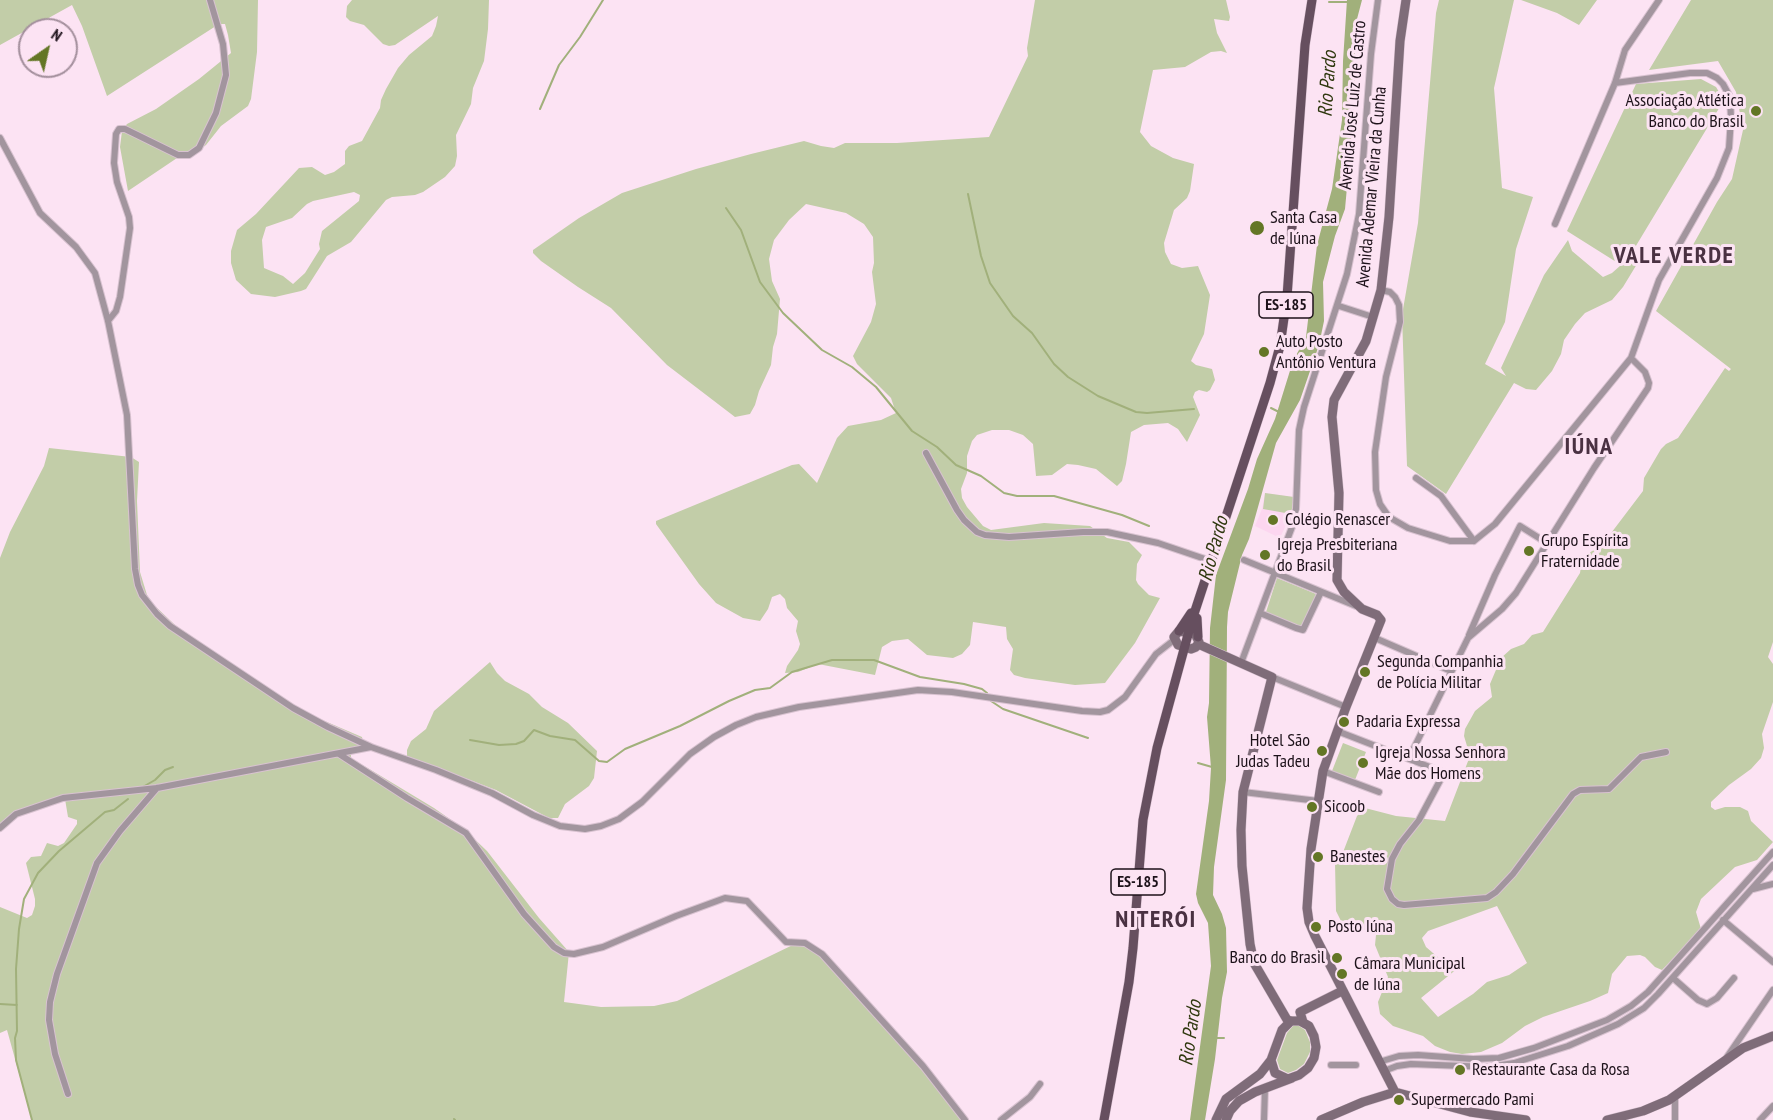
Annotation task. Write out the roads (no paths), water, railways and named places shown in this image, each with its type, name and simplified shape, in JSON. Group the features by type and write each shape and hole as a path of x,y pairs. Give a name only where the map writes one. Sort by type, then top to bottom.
{"main road":[{"name":"ES-185","path":"1199,598 1270,382 1283,329 1288,288 1305,45 1312,0"},
{"path":"1183,638 1199,598"},
{"path":"1199,598 1196,624 1201,643"},
{"name":"ES-185","path":"1104,1120 1114,1074 1133,948 1143,820 1183,638"}],"street":[{"path":"108,321 118,305 130,228 116,172 116,134 119,129 124,129 178,155 189,155 199,148 216,113 226,75 223,44 210,0"},
{"name":"Avenida José Luiz de Castro","path":"1241,663 1294,518 1299,430 1338,306 1359,214 1371,54 1378,0"},
{"name":"Avenida Ademar Vieira da Cunha","path":"1362,609 1344,592 1337,580 1339,493 1332,417 1334,400 1366,341 1381,290 1389,217 1400,41 1406,0"},
{"path":"1555,224 1615,82 1625,50 1659,0"},
{"path":"1381,290 1390,292 1395,297 1399,304 1400,322 1386,377 1376,452 1376,490 1380,504 1389,517 1408,528 1450,540 1474,541 1495,524 1631,358 1662,274 1724,163 1729,148 1730,97 1723,84 1707,73 1615,82"},
{"path":"0,138 40,213 76,247 95,273 108,321 127,415 135,569 142,595 170,626 293,708 328,728 371,747 492,793 533,815 560,826 585,829 619,819 642,802 690,754 714,737 756,717 810,705 918,690 997,698 1082,711 1108,710 1125,697 1156,654 1183,638 1201,643 1230,659 1346,707"},
{"path":"1338,306 1373,317"},
{"path":"1468,638 1510,602 1648,388 1649,379 1646,372 1631,358"},
{"path":"926,453 957,510 977,532 1009,537 1107,532 1158,543 1211,561"},
{"path":"1416,478 1441,496 1474,541"},
{"path":"1409,758 1520,526 1547,543"},
{"path":"1244,560 1377,615 1382,620 1346,707 1323,771 1307,886 1308,918 1342,991 1395,1092"},
{"path":"1260,613 1303,630 1321,592"},
{"path":"1183,638 1193,648 1201,643"},
{"path":"1375,638 1451,671"},
{"path":"1272,677 1243,792 1242,866 1252,953 1264,983 1289,1023"},
{"path":"1337,731 1453,776"},
{"path":"0,828 16,814 63,798 157,788 371,747"},
{"path":"1444,772 1419,820 1400,844 1392,860 1387,889 1392,899 1398,904 1487,898 1514,874 1573,794 1580,790 1609,789 1641,757 1666,752"},
{"path":"339,754 466,833 524,914 554,947 564,953 574,954 603,946 725,898 747,901 786,942 805,943 822,954 922,1066 965,1120"},
{"path":"1323,771 1379,792"},
{"path":"68,1094 55,1054 49,1020 50,1002 57,974 98,863 120,831 157,788"},
{"path":"1243,792 1318,801"},
{"path":"1379,1062 1399,1056 1418,1055 1473,1059 1499,1058 1534,1048 1607,1020 1631,1006 1648,992 1773,852"},
{"path":"1384,1071 1411,1064 1489,1067 1537,1057 1589,1038 1618,1024 1644,1008 1773,865"},
{"path":"1752,889 1773,884"},
{"path":"1723,920 1773,962"},
{"path":"1673,978 1698,1000 1707,1004 1717,998 1734,978"},
{"path":"1723,1062 1773,990"},
{"path":"1303,1022 1300,1012 1342,991"},
{"path":"1216,1120 1227,1099 1260,1074 1271,1060 1282,1030 1289,1023 1303,1022 1309,1026 1314,1036 1315,1053 1308,1068 1284,1082 1239,1101 1230,1111 1227,1120"},
{"path":"1608,1120 1643,1111 1675,1097 1743,1048 1773,1036"},
{"path":"1271,1060 1273,1069 1279,1076 1287,1079 1294,1077"},
{"path":"1331,1065 1356,1065"},
{"path":"1001,1120 1030,1097 1041,1084"},
{"path":"1264,1120 1265,1089"},
{"path":"1321,1120 1363,1102 1395,1092 1470,1112 1526,1120"},
{"path":"1675,1097 1675,1120"},
{"path":"1760,1120 1773,1106"}],"waterway":[{"path":"540,109 559,65 603,0"},
{"path":"1329,2 1347,2"},
{"path":"968,194 981,256 990,283 1013,316 1032,333 1054,364 1068,377 1098,396 1136,412 1194,409"},
{"path":"726,208 741,230 760,282 783,313 822,350 852,367 876,387 912,431 937,447 956,465 981,476 1004,493 1017,496 1054,496 1122,515 1149,526"},
{"path":"1271,408 1279,412"},
{"path":"470,740 499,745 516,744 524,741 534,730 550,736 575,740 599,761 607,762 625,749 680,726 729,701 755,690 770,688 792,672 832,660 874,660 920,677 964,684 982,689 987,693"},
{"path":"991,701 1003,709 1088,738"},
{"path":"1198,763 1212,767"},
{"path":"141,788 155,780 165,770 173,767"},
{"path":"32,1120 16,1060 15,1038 17,1031 16,969 24,899 38,873 59,851 105,812 114,810 128,799"},
{"path":"0,1004 17,1005"},
{"path":"1215,1038 1224,1038"}],"place":[{"name":"Associação Atlética Banco do Brasil","path":"1756,111"},
{"name":"Santa Casa de Iúna","path":"1257,228"},
{"name":"Auto Posto Antônio Ventura","path":"1264,352"},
{"name":"Colégio Renascer","path":"1273,520"},
{"name":"Grupo Espírita Fraternidade","path":"1529,551"},
{"name":"Igreja Presbiteriana do Brasil","path":"1265,555"},
{"name":"Segunda Companhia de Polícia Militar","path":"1365,672"},
{"name":"Padaria Expressa","path":"1344,722"},
{"name":"Hotel São Judas Tadeu","path":"1322,751"},
{"name":"Igreja Nossa Senhora Mãe dos Homens","path":"1363,763"},
{"name":"Sicoob","path":"1312,807"},
{"name":"Banestes","path":"1318,857"},
{"name":"Posto Iúna","path":"1316,927"},
{"name":"Banco do Brasil","path":"1337,958"},
{"name":"Câmara Municipal de Iúna","path":"1342,974"},
{"name":"Restaurante Casa da Rosa","path":"1460,1070"},
{"name":"Supermercado Pami","path":"1399,1100"}],"district":[{"name":"VALE VERDE","path":"1674,256"},
{"name":"IÚNA","path":"1589,447"},
{"name":"NITERÓI","path":"1156,920"}],"water label":[{"name":"Rio Pardo","path":"1328,84"},
{"name":"Rio Pardo","path":"1214,549"},
{"name":"Rio Pardo","path":"1191,1033"}]}
